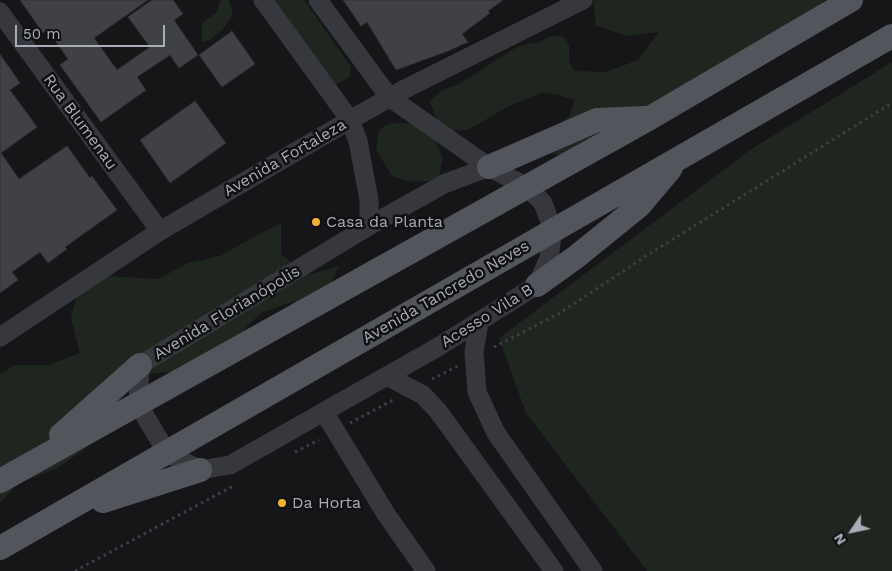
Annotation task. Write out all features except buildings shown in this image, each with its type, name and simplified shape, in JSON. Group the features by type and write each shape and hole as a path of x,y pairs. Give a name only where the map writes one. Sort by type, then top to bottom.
{"main road":[{"path":"0,481 650,118 851,0"},
{"name":"Avenida Tancredo Neves","path":"0,548 892,36"},
{"path":"489,167 597,120 650,118"},
{"path":"537,285 576,257 639,206 681,156"},
{"path":"26,466 140,365"},
{"path":"63,513 200,470"}],"street":[{"path":"263,0 350,120 358,141 369,200 369,226"},
{"path":"318,0 389,98 489,167 527,187 543,202 553,230"},
{"name":"Avenida Fortaleza","path":"0,337 160,231 350,120 389,98 583,0"},
{"name":"Rua Blumenau","path":"0,12 160,231"},
{"name":"Avenida Florianópolis","path":"138,404 140,365 369,226 444,184 489,167"},
{"name":"Acesso Vila B","path":"200,470 230,465 479,323 537,285 549,258 553,230"},
{"path":"479,323 474,352 477,392 496,434 593,571"},
{"path":"387,376 423,395 438,411 554,571"},
{"path":"138,404 167,452 200,470"},
{"path":"324,412 386,514 426,571"}],"shaded area":[{"path":"221,0 229,0 233,14 223,29 210,40 202,42 202,23 216,13"},
{"path":"272,0 304,0 351,67 350,76 336,84 329,82"},
{"path":"825,0 792,24 617,126 596,134 560,155 544,152 554,127 569,117 575,100 558,95 541,93 511,105 468,130 450,130 436,119 430,101 442,90 459,84 515,48 540,42 548,37 558,35 565,38 569,45 569,61 574,71 606,72 638,60 659,32 628,36 596,26 593,1"},
{"path":"892,62 892,571 647,571 526,413 499,338 750,150"},
{"path":"394,123 411,124 433,135 443,159 439,176 432,181 411,182 392,176 376,150 379,130 386,125"},
{"path":"281,223 281,254 308,275 339,266 325,297 292,302 261,313 236,337 180,371 147,374 122,397 108,428 82,451 56,469 19,483 0,503 0,374 15,365 48,365 80,353 71,318 78,292 105,276 158,279 188,263 220,256"}],"place":[{"name":"Casa da Planta","path":"316,222"},
{"name":"Da Horta","path":"282,503"}]}
